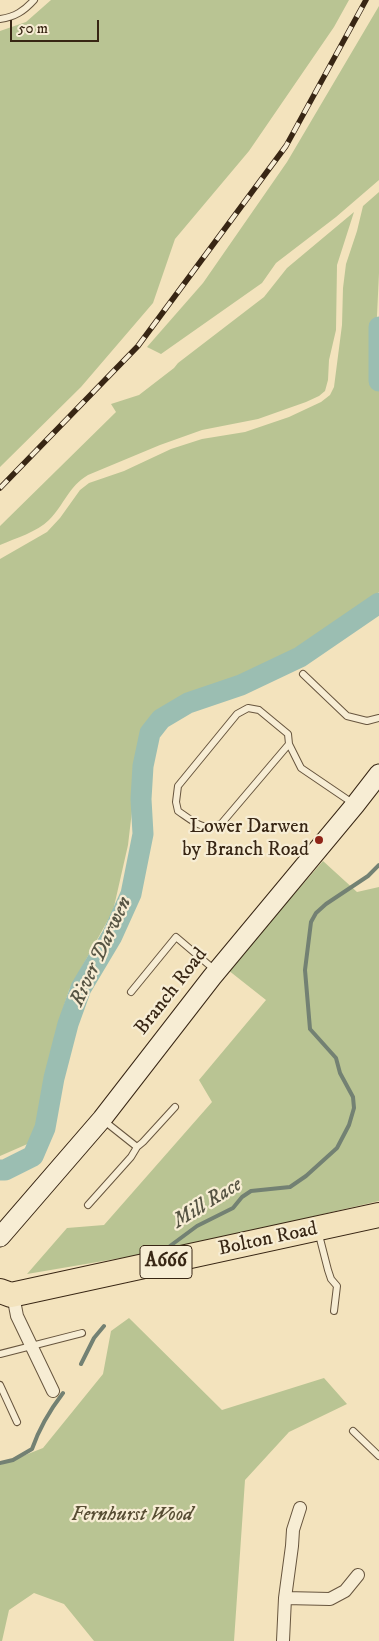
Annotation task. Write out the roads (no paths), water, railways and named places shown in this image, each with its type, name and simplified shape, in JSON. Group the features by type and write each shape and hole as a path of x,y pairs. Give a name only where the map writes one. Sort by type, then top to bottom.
{"highway":[{"name":"Bolton Road","path":"6,1297 379,1215"}],"street":[{"name":"Branch Road","path":"0,1237 102,1119 217,971 356,805 379,774"},
{"path":"6,1297 18,1316 53,1391"},
{"path":"283,1641 285,1598 293,1530 300,1508"},
{"path":"285,1598 330,1599 345,1591 358,1575"}],"lane":[{"path":"0,20 24,11 34,0"},
{"path":"303,674 348,716 367,721 379,718"},
{"path":"289,744 221,824 214,827 205,827 178,811 176,802 178,786 236,714 248,708 259,710 288,734 289,744 301,768 356,805"},
{"path":"131,992 176,937 217,971"},
{"path":"88,1206 132,1157 137,1147 175,1107"},
{"path":"102,1119 137,1147"},
{"path":"318,1229 331,1279 337,1286 334,1311"},
{"path":"0,1354 82,1333"},
{"path":"0,1385 17,1422"},
{"path":"353,1431 379,1456"}],"waterway":[{"name":"River Darwen","path":"379,327 379,381"},
{"name":"River Darwen","path":"0,1170 5,1170 33,1156 45,1128 54,1078 68,1024 81,988 112,936 131,894 143,834 141,799 143,766 150,733 161,719 188,703 241,685 300,657 379,603"},
{"name":"Mill Race","path":"170,1246 197,1226 233,1208 242,1197 251,1191 290,1187 306,1176 337,1148 349,1125 354,1108 353,1097 340,1073 336,1058 310,1029 305,970 311,922 316,913 326,904 368,876 379,865"},
{"name":"Mill Race","path":"81,1364 94,1338 104,1326"},
{"name":"Mill Race","path":"0,1463 13,1460 32,1449 45,1420 63,1393"}],"railway":[{"path":"0,488 138,346 286,146 366,0"}],"place":[{"name":"Lower Darwen by Branch Road","path":"319,840"}],"park label":[{"name":"Fernhurst Wood","path":"132,1516"}]}
